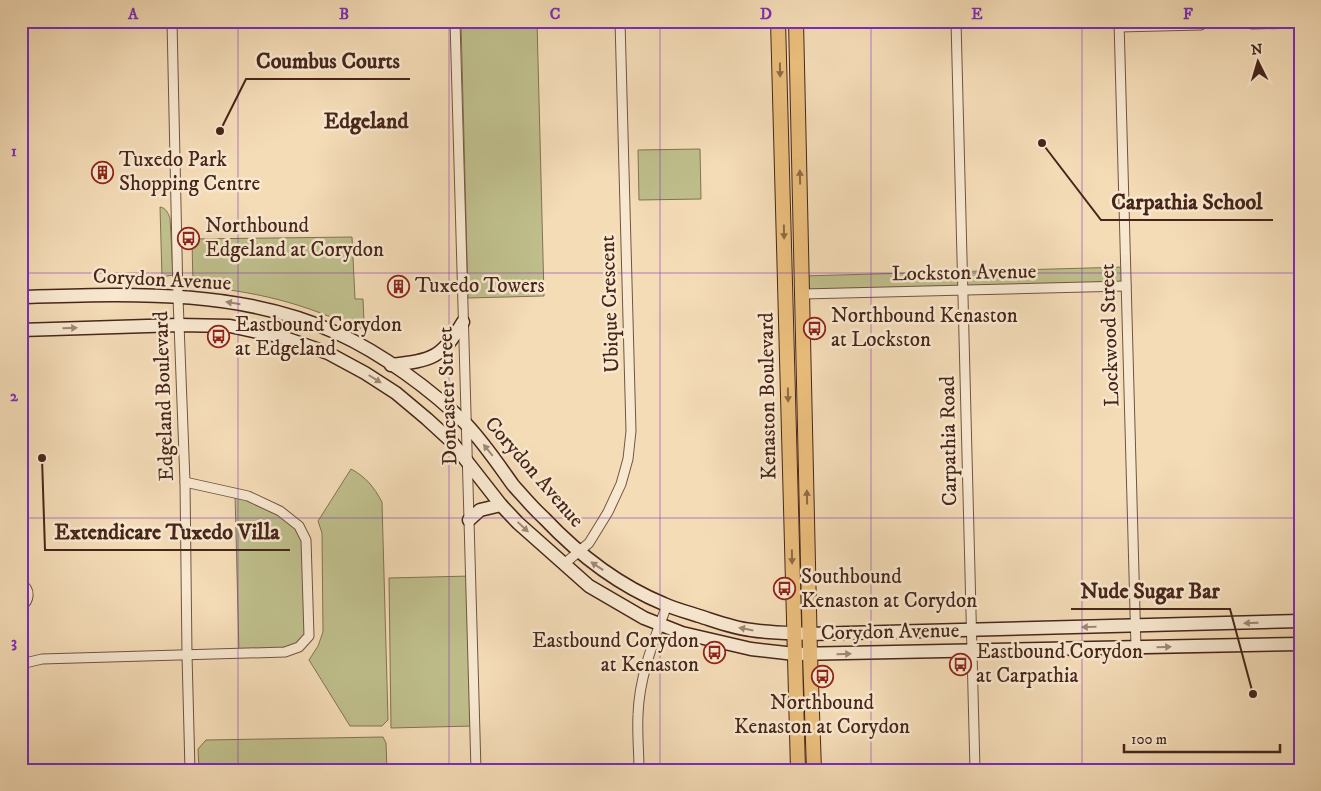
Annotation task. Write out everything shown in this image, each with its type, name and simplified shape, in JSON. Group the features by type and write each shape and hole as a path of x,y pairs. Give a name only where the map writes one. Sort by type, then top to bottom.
{"main road":[{"name":"Kenaston Boulevard","path":"778,21 798,770"},
{"name":"Kenaston Boulevard","path":"796,21 809,634 814,770"},
{"name":"Corydon Avenue","path":"21,298 133,294 234,303 286,314 336,333 374,353 439,400 466,424 489,450 508,477 544,518 592,563 633,589 667,606 718,622 750,630 809,634 1300,621"},
{"path":"391,365 426,360 437,354 451,342 463,322"},
{"name":"Corydon Avenue","path":"21,330 179,325 230,326 282,337 328,353 365,373 396,393 425,417 451,441 501,505 518,523 589,586 659,625 751,649 810,654 1300,644"},
{"path":"425,417 439,400"},
{"path":"490,491 508,477"},
{"path":"469,520 480,510 501,505"}],"street":[{"name":"Edgeland Boulevard","path":"172,21 178,297 185,482 190,770"},
{"name":"Doncaster Street","path":"455,21 476,770"},
{"name":"Ubique Crescent","path":"564,564 589,542 608,512 621,484 628,459 631,431 620,21"},
{"name":"Carpathia Road","path":"956,21 975,770"},
{"path":"1252,24 1300,23"},
{"path":"1119,24 1201,25"},
{"name":"Lockwood Street","path":"1119,24 1136,648"},
{"name":"Lockston Avenue","path":"803,294 1126,286"},
{"path":"21,664 42,659 285,652 299,647 309,636 306,540 299,526 280,511 248,496 185,482"},
{"path":"21,583 27,588 28,593 26,603 21,607"},
{"path":"639,770 639,701 646,668 667,606"}],"green space":[{"path":"461,21 537,21 544,296 468,298"},
{"path":"700,149 701,199 639,200 638,150"},
{"path":"160,207 168,213 170,218 173,275 162,277"},
{"path":"352,237 355,299 363,299 364,321 360,330 319,312 279,300 237,291 193,286 192,239"},
{"path":"1125,267 1126,286 803,294 802,276"},
{"path":"351,469 369,483 382,502 388,720 382,726 350,726 309,660 318,646 323,632 322,533 318,521"},
{"path":"235,493 280,511 306,540 309,636 299,647 239,653"},
{"path":"471,576 474,726 391,728 389,578"},
{"path":"383,737 386,743 387,770 199,770 198,749 206,740"}],"place":[{"name":"Coumbus Courts","path":"220,131"},
{"name":"Carpathia School","path":"1042,143"},
{"name":"Tuxedo Park Shopping Centre","path":"103,172"},
{"name":"Northbound Edgeland at Corydon","path":"189,238"},
{"name":"Tuxedo Towers","path":"399,286"},
{"name":"Northbound Kenaston at Lockston","path":"815,328"},
{"name":"Eastbound Corydon at Edgeland","path":"219,337"},
{"name":"Extendicare Tuxedo Villa","path":"42,458"},
{"name":"Southbound Kenaston at Corydon","path":"785,589"},
{"name":"Eastbound Corydon at Kenaston","path":"715,653"},
{"name":"Eastbound Corydon at Carpathia","path":"960,664"},
{"name":"Northbound Kenaston at Corydon","path":"822,676"},
{"name":"Nude Sugar Bar","path":"1253,694"}],"district":[{"name":"Edgeland","path":"366,121"}]}
